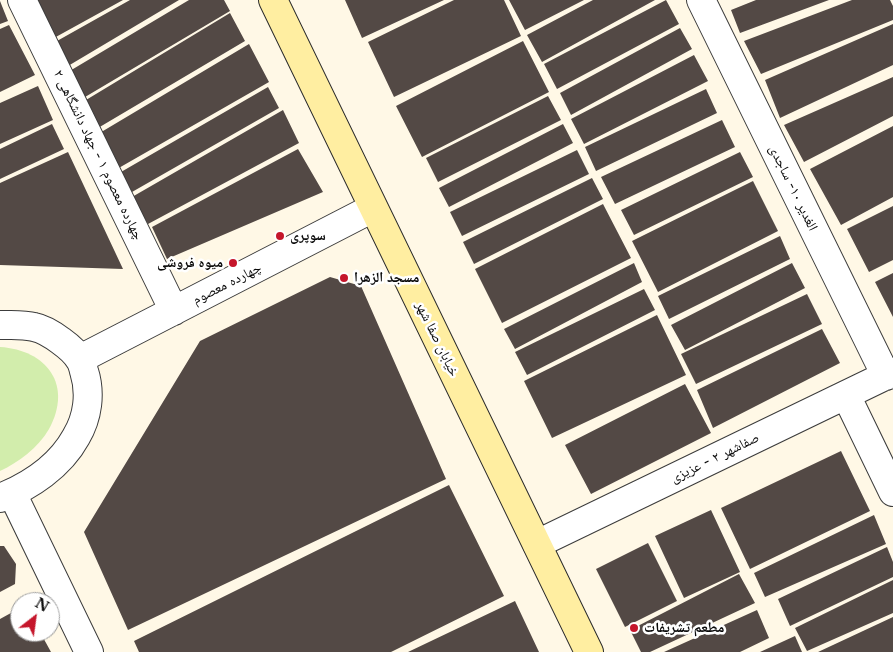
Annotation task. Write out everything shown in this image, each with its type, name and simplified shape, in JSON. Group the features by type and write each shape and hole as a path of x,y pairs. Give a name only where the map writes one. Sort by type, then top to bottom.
{"main road":[{"name":"خیابان صفا شهر","path":"273,0 589,652"}],"street":[{"name":"چهارده معصوم ۱ - جهاد دانشگاهی ۲","path":"22,0 174,311"},
{"name":"الغدیر ۱۰- ساجدی","path":"701,0 889,374"},
{"name":"چهارده معصوم","path":"80,359 373,208"},
{"path":"0,325 11,324 34,327 52,334 67,345 80,359 86,375 89,391 88,405 77,437 63,456 44,474 6,496 89,652"},
{"name":"صفاشهر ۲ - عزیزی","path":"536,544 889,374"},
{"path":"846,395 893,492"}],"green space":[{"path":"0,347 31,355 42,363 51,373 56,385 58,398 56,413 45,436 27,454 0,471"}],"building":[{"path":"37,0 123,0 54,38"},
{"path":"130,0 179,0 68,66 57,41"},
{"path":"189,0 224,0 230,11 80,100 68,72"},
{"path":"345,0 444,0 362,38"},
{"path":"454,0 504,0 521,36 394,97 368,42"},
{"path":"509,0 584,0 525,30"},
{"path":"593,0 655,0 542,62 527,35"},
{"path":"666,0 679,24 557,89 544,64"},
{"path":"756,0 829,0 740,33 731,10"},
{"path":"852,0 890,0 893,6 893,20 761,74 744,41"},
{"path":"0,1 8,21 0,24"},
{"path":"230,13 245,41 98,128 86,100"},
{"path":"893,24 893,65 780,118 765,80"},
{"path":"9,25 35,75 0,92 0,29"},
{"path":"680,28 692,49 571,115 560,93"},
{"path":"523,41 549,92 422,157 396,106"},
{"path":"249,44 269,82 117,169 98,134"},
{"path":"694,55 708,81 584,144 571,119"},
{"path":"893,77 893,116 804,162 784,125"},
{"path":"38,86 53,120 0,144 0,103"},
{"path":"268,87 279,108 132,192 121,172"},
{"path":"706,89 717,113 596,171 585,147"},
{"path":"548,96 561,120 438,182 426,158"},
{"path":"283,110 299,143 148,224 132,197"},
{"path":"722,120 735,147 615,204 601,177"},
{"path":"52,124 64,149 0,179 0,149"},
{"path":"563,124 573,143 449,207 439,188"},
{"path":"893,126 893,197 841,225 810,169"},
{"path":"298,149 323,192 167,259 152,227"},
{"path":"577,150 589,174 462,236 450,212"},
{"path":"68,152 123,269 0,265 0,183"},
{"path":"740,152 753,177 634,235 621,210"},
{"path":"592,178 603,199 474,264 463,242"},
{"path":"753,181 778,231 658,292 632,241"},
{"path":"603,204 631,258 502,323 475,269"},
{"path":"893,206 893,260 869,272 847,229"},
{"path":"780,236 790,259 669,319 658,296"},
{"path":"634,263 642,282 515,349 504,329"},
{"path":"792,263 805,288 685,350 671,325"},
{"path":"893,273 893,317 875,282"},
{"path":"330,277 361,286 446,479 128,630 84,532 200,341"},
{"path":"644,289 655,310 527,375 515,352"},
{"path":"807,294 822,324 696,384 681,354"},
{"path":"657,315 686,375 552,438 524,381"},
{"path":"822,329 840,363 713,428 697,390"},
{"path":"685,384 711,433 591,494 565,445"},
{"path":"841,451 870,511 750,569 721,508"},
{"path":"449,485 504,596 391,652 139,652 134,641"},
{"path":"711,510 740,572 684,598 655,536"},
{"path":"874,515 886,544 765,597 754,573"},
{"path":"648,543 677,601 625,627 596,569"},
{"path":"0,546 4,546 16,564 15,584 0,592"},
{"path":"887,547 893,562 893,577 790,626 778,599"},
{"path":"739,574 755,603 650,652 641,652 630,630"},
{"path":"893,580 893,613 807,651 795,628"},
{"path":"515,601 539,652 408,652"},
{"path":"757,610 769,638 740,652 664,652"},
{"path":"10,614 10,642 46,642 51,652 0,652 0,619"},
{"path":"893,617 893,652 818,652"},
{"path":"795,636 802,652 760,652"}],"place":[{"name":"سوپری","path":"280,236"},
{"name":"میوه فروشی","path":"233,263"},
{"name":"مسجد الزهرا","path":"344,278"},
{"name":"مطعم تشريفات","path":"634,628"}]}
